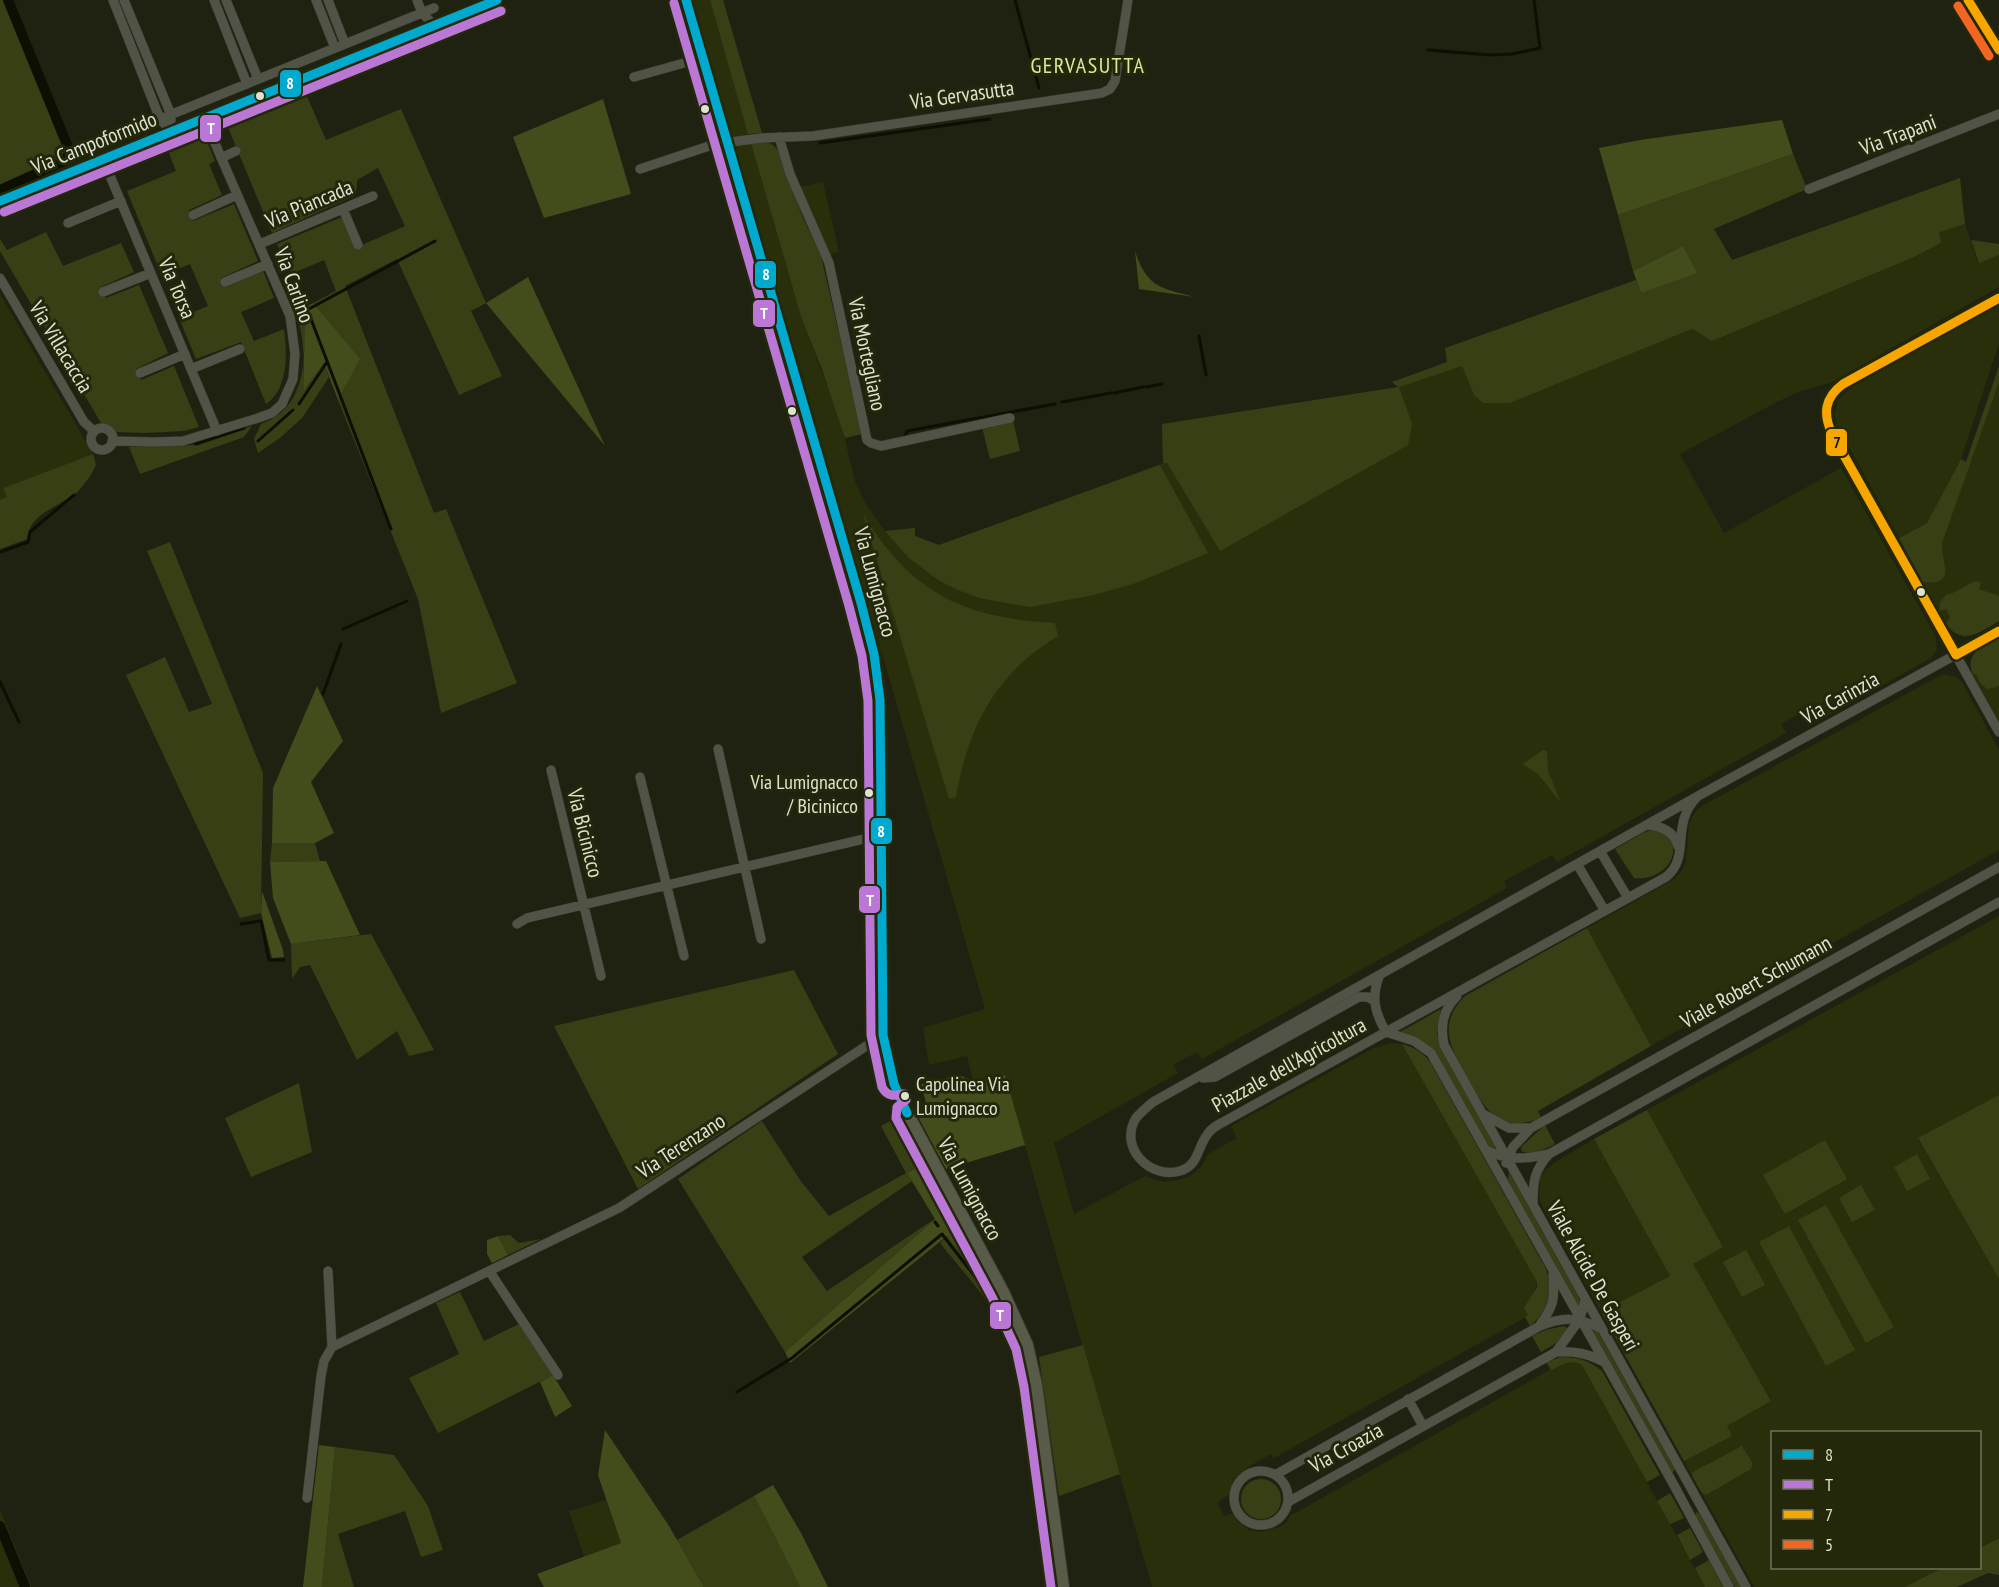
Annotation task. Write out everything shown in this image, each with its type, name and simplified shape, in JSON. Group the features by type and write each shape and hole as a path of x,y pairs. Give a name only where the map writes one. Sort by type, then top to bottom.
{"main road":[{"name":"Via Lumignacco","path":"686,0 852,570 874,654 880,700 883,1035 890,1068 903,1104 1003,1292 1027,1345 1036,1385 1063,1587"}],"street":[{"path":"113,0 160,119 171,131"},
{"path":"124,0 171,114 171,131"},
{"path":"214,0 247,84"},
{"path":"226,0 258,79"},
{"path":"316,0 335,48"},
{"path":"328,0 345,44"},
{"path":"417,0 422,13 434,25"},
{"name":"Via Campoformido","path":"0,201 497,0"},
{"name":"Via Gervasutta","path":"727,142 813,136 1102,93 1110,89 1115,81 1128,0"},
{"path":"1968,0 1999,50"},
{"name":"Via Campoformido","path":"160,119 422,13 432,4"},
{"name":"Via Campoformido","path":"432,4 434,25"},
{"path":"634,78 702,58"},
{"name":"Via Trapani","path":"1809,189 1999,114"},
{"name":"Via Carlino","path":"112,441 183,441 272,413 286,397 293,379 295,354 292,322 204,118"},
{"name":"Via Mortegliano","path":"779,137 790,174 829,263 867,440 881,446 1011,418"},
{"path":"640,169 727,142"},
{"path":"221,158 236,151"},
{"name":"Via Torsa","path":"103,159 217,431"},
{"path":"193,215 237,195"},
{"name":"Via Piancada","path":"260,244 373,196"},
{"path":"68,223 121,201"},
{"path":"343,209 357,245"},
{"path":"225,282 268,264"},
{"path":"103,292 151,273"},
{"name":"Via Villacaccia","path":"0,278 84,422 94,431"},
{"path":"1999,298 1843,384 1830,394 1826,405 1826,416 1832,434 1999,732"},
{"path":"191,369 240,349"},
{"path":"141,373 185,354"},
{"path":"100,428 107,430 112,441 107,449 97,449 91,441 94,431 100,428"},
{"name":"Via Carinzia","path":"1698,796 1999,631"},
{"path":"718,748 761,939"},
{"name":"Via Bicinicco","path":"551,770 601,976"},
{"path":"640,777 684,956"},
{"path":"1680,854 1683,819 1691,803 1698,796"},
{"name":"Piazzale dell'Agricoltura","path":"1680,854 1673,871 1628,898 1213,1128 1205,1137 1198,1156 1188,1167 1169,1173 1150,1168 1142,1162 1133,1145 1132,1134 1136,1119 1153,1102 1698,796"},
{"path":"1647,825 1664,828 1673,834 1680,854"},
{"name":"Via Bicinicco","path":"517,924 527,918 881,835"},
{"path":"1600,851 1628,898"},
{"path":"1577,864 1605,911"},
{"name":"Viale Robert Schumann","path":"1504,1181 1507,1158 1513,1147 1531,1128 1999,867"},
{"path":"1533,1206 1535,1174 1539,1165 1549,1154 1999,902"},
{"name":"Piazzale dell'Agricoltura","path":"1379,976 1374,1001 1376,1014 1386,1032"},
{"name":"Viale Alcide De Gasperi","path":"1470,985 1449,1004 1444,1013 1442,1034 1449,1056 1746,1587"},
{"name":"Piazzale dell'Agricoltura","path":"1197,1078 1215,1077 1359,997 1368,997 1374,1001"},
{"name":"Viale Alcide De Gasperi","path":"1386,1032 1414,1041 1431,1053 1728,1587"},
{"name":"Via Terenzano","path":"332,1347 619,1208 883,1035"},
{"path":"1480,1112 1509,1128 1531,1128"},
{"path":"1486,1150 1507,1158 1522,1159 1549,1154"},
{"name":"Via Croazia","path":"1538,1327 1551,1310 1554,1301 1552,1268"},
{"path":"307,1498 321,1376 324,1361 332,1347 328,1271"},
{"path":"489,1272 558,1375"},
{"name":"Via Croazia","path":"1585,1299 1580,1319 1556,1352 1288,1502 1280,1517 1265,1525 1248,1522 1236,1510 1234,1494 1242,1479 1258,1472 1275,1475 1538,1327 1551,1321 1580,1319 1602,1329"},
{"path":"1556,1352 1574,1351 1604,1362"},
{"path":"1407,1399 1423,1426"},
{"path":"1275,1475 1285,1487 1288,1502"}],"shaded area":[{"path":"0,0 6,0 68,152 64,160 0,187"},
{"path":"693,0 710,0 802,320 841,423 855,481 866,504 885,531 915,528 915,536 939,545 1163,463 1162,424 1399,387 1462,365 1474,395 1510,403 1692,329 1712,341 1912,258 1941,243 1938,232 1965,224 1978,262 1999,255 1999,287 1832,382 1798,392 1680,454 1724,533 1841,468 1936,637 1937,649 1931,658 1827,716 1819,703 1781,724 1786,733 1557,862 1552,855 1504,881 1507,888 1202,1059 1197,1052 1173,1065 1178,1073 1054,1143 1074,1214 1145,1176 1166,1182 1186,1178 1195,1173 1208,1154 1237,1138 1231,1126 1374,1048 1390,1043 1402,1044 1537,1282 1528,1316 1274,1458 1271,1454 1248,1467 1234,1479 1229,1495 1217,1502 1225,1517 1233,1513 1238,1521 1249,1530 1260,1532 1280,1527 1287,1522 1290,1516 1553,1368 1574,1362 1583,1367 1705,1587 1152,1587 1025,1146 956,1086 973,1081 967,1056 929,1065 923,1028 985,1009"},
{"path":"710,0 723,0 762,133 748,134"},
{"path":"302,85 326,140 401,109 486,303 471,311 502,376 459,395 397,259 345,286 434,513 446,509 517,683 441,713 418,599 338,400 359,359 313,303 336,291 324,260 291,274 277,244 342,217 355,248 405,226 378,168 357,180 356,195 272,233 224,118"},
{"path":"603,99 631,194 544,218 513,137"},
{"path":"1782,120 1793,154 1618,215 1599,148"},
{"path":"201,127 215,161 209,164 222,195 189,210 193,221 234,204 258,261 221,278 226,287 263,271 274,298 241,312 254,341 284,329 286,359 283,380 274,397 266,404 241,342 196,359 179,318 208,306 190,264 162,276 127,191 176,171 165,143"},
{"path":"764,141 779,151 802,216 821,256 862,434 845,438 802,320 751,143"},
{"path":"1793,154 1807,189 1714,229 1732,260 1960,178 1965,224 1939,232 1941,243 1912,258 1712,341 1692,329 1510,403 1483,403 1474,395 1462,366 1399,387 1412,424 1408,445 1220,551 1167,463 1163,463 1162,424 1398,387 1392,382 1447,362 1445,348 1636,280 1641,293 1683,246 1633,271 1618,215"},
{"path":"823,182 839,252 830,254 799,187"},
{"path":"46,232 63,266 121,243 134,272 101,287 106,298 139,285 168,353 136,369 141,380 174,366 199,427 183,431 117,432 109,425 101,423 0,251 0,239 7,250"},
{"path":"1971,240 1999,244 1999,255 1979,263"},
{"path":"1683,246 1697,273 1641,293 1633,271"},
{"path":"1135,251 1150,279 1164,288 1195,297 1139,289"},
{"path":"528,277 605,446 486,303"},
{"path":"0,294 93,454 3,488 27,539 0,549"},
{"path":"304,303 307,324 303,357 299,323 294,307"},
{"path":"313,303 360,359 338,400 324,363 304,390 306,307"},
{"path":"1999,304 1999,343 1961,459 1927,523 1899,538 1837,425 1834,415 1838,400 1851,388"},
{"path":"303,359 305,389 324,363 329,377 302,418 258,453 254,439 261,424 277,416 289,404 302,374"},
{"path":"1999,366 1999,621 1975,635 1964,637 1954,633 1946,624 1915,568 1949,490 1966,463"},
{"path":"1999,366 1999,382 1942,543 1944,576 1941,580 1934,582 1923,582 1899,538 1927,523 1961,459 1966,462"},
{"path":"1013,420 1020,451 990,459 982,427"},
{"path":"252,426 244,437 140,474 129,447 196,445"},
{"path":"93,454 96,465 81,488 34,521 27,539 0,549 0,500 7,497 3,488"},
{"path":"1160,465 1208,553 1136,583 1094,595 1030,607 979,598 938,580 908,557 885,531 915,528 915,536 939,545"},
{"path":"863,514 901,564 943,597 993,615 1055,623 1058,636 1018,667 988,704 968,748 956,797 949,799"},
{"path":"170,542 263,773 261,913 240,918 126,675 165,657 189,712 212,704 147,551"},
{"path":"1975,581 1981,582 1979,589 1999,596 1999,621 1979,633 1965,636 1952,631 1946,624 1950,617 1946,609 1939,611 1940,602 1948,593 1949,595"},
{"path":"1999,637 1999,686 1987,689 1980,683 1976,674 1973,675 1971,661 1977,651"},
{"path":"1943,674 1956,677 1962,682 1999,750 1999,850 1651,1046 1587,928 1673,880 1682,871 1686,862 1689,824 1700,807"},
{"path":"1976,674 1980,683 1999,686 1999,721 1973,675"},
{"path":"317,686 343,741 311,782 334,833 315,843 272,843 273,788"},
{"path":"1543,750 1547,751 1548,771 1561,803 1538,774 1523,764"},
{"path":"1651,830 1662,832 1672,841 1672,857 1664,870 1657,874 1634,878 1615,849"},
{"path":"272,843 315,843 320,861 270,862"},
{"path":"326,861 360,935 291,944 273,898 270,862"},
{"path":"262,891 284,957 272,958 261,913"},
{"path":"1999,916 1999,1095 1918,1139 1999,1279 1999,1538 1981,1547 1981,1431 1771,1431 1771,1569 1940,1569 1905,1587 1754,1587 1684,1461 1731,1436 1727,1426 1771,1401 1692,1264 1723,1247 1647,1110"},
{"path":"1587,928 1651,1046 1538,1111 1541,1118 1514,1123 1504,1121 1494,1115 1479,1098 1460,1065 1449,1035 1451,1016 1465,996"},
{"path":"371,934 434,1050 409,1056 397,1031 357,1060 310,965 300,967 292,979 291,944"},
{"path":"794,970 838,1054 638,1189 554,1026"},
{"path":"1441,1009 1437,1034 1441,1049 1497,1150 1488,1145 1435,1051 1418,1038 1400,1032"},
{"path":"1402,1044 1418,1050 1430,1062 1546,1269 1549,1285 1548,1300 1542,1314 1530,1326 1525,1317 1528,1315 1524,1308 1537,1287 1537,1282"},
{"path":"959,1075 982,1081 1005,1075 1025,1145 946,1169 916,1113 927,1107 921,1084"},
{"path":"299,1083 312,1152 251,1177 225,1118"},
{"path":"1999,1095 1999,1279 1918,1138"},
{"path":"1647,1110 1723,1247 1693,1264 1771,1401 1727,1426 1732,1436 1684,1461 1601,1312 1670,1276 1594,1139"},
{"path":"903,1114 927,1162 907,1173 912,1181 802,1257 827,1291 936,1218 785,1352 678,1179 762,1121 800,1180 829,1216 906,1173 881,1126"},
{"path":"1545,1125 1555,1144 1534,1152 1521,1151 1522,1146"},
{"path":"1594,1139 1670,1276 1601,1312 1540,1202 1539,1194 1540,1177 1545,1170"},
{"path":"1825,1140 1847,1179 1785,1214 1763,1175"},
{"path":"1917,1154 1930,1179 1907,1191 1894,1167"},
{"path":"927,1162 1008,1314 947,1236 790,1363 785,1352 935,1219 907,1173"},
{"path":"1509,1172 1579,1297 1579,1307 1508,1180"},
{"path":"1861,1185 1875,1210 1852,1222 1839,1198"},
{"path":"1826,1205 1894,1327 1866,1343 1798,1220"},
{"path":"1789,1226 1855,1350 1826,1366 1759,1242"},
{"path":"510,1235 519,1243 541,1239 508,1255 498,1236"},
{"path":"498,1236 508,1255 492,1263 487,1254 487,1240"},
{"path":"947,1236 1008,1314 1026,1359 1058,1587 1050,1587 1017,1374 1011,1349 992,1309 940,1243"},
{"path":"1746,1250 1765,1285 1742,1297 1723,1262"},
{"path":"460,1292 484,1341 521,1323 553,1375 438,1433 409,1378 459,1354 436,1303"},
{"path":"1563,1326 1568,1328 1565,1335 1541,1352 1532,1336"},
{"path":"1591,1329 1598,1332 1675,1469 1673,1472 1670,1471"},
{"path":"1083,1345 1120,1474 1059,1496 1039,1357"},
{"path":"1561,1357 1583,1360 1602,1371 1660,1475 1647,1482 1583,1367 1571,1362 1551,1370 1546,1362"},
{"path":"553,1375 572,1406 555,1417 540,1382"},
{"path":"605,1430 669,1526 704,1587 544,1587 537,1574 621,1543 598,1475"},
{"path":"319,1445 335,1447 322,1587 303,1587"},
{"path":"1742,1446 1753,1464 1751,1469 1706,1495 1702,1493 1692,1476 1693,1472"},
{"path":"335,1447 394,1455 428,1506 443,1550 421,1557 405,1511 338,1534 354,1587 322,1587"},
{"path":"1261,1479 1269,1480 1275,1485 1280,1491 1280,1507 1275,1513 1269,1518 1261,1519 1253,1518 1247,1513 1242,1507 1241,1499 1242,1491 1247,1485 1253,1480"},
{"path":"773,1485 801,1533 828,1587 800,1587 754,1496"},
{"path":"1670,1493 1684,1518 1670,1524 1657,1501"},
{"path":"754,1496 800,1587 704,1587 677,1540"},
{"path":"606,1500 621,1543 584,1557 569,1511"},
{"path":"0,1510 31,1586 31,1587 0,1587"},
{"path":"1696,1512 1699,1513 1741,1587 1735,1587 1695,1516"},
{"path":"1690,1528 1703,1552 1690,1560 1677,1535"},
{"path":"1999,1538 1999,1575 1988,1573 1957,1587 1905,1587 1940,1569 1981,1569 1981,1547"},
{"path":"1709,1560 1723,1587 1705,1587 1695,1568"}],"waterway":[{"path":"0,190 64,161 70,152 8,0"},
{"path":"1015,0 1039,88"},
{"path":"1428,50 1490,55 1512,54 1540,48 1534,0"},
{"path":"820,143 990,119"},
{"path":"307,310 435,241"},
{"path":"311,319 391,529"},
{"path":"1199,336 1206,375"},
{"path":"299,404 327,362"},
{"path":"1146,387 1162,384"},
{"path":"1114,393 1143,387"},
{"path":"1062,402 1111,393"},
{"path":"905,436 907,431 1055,404"},
{"path":"258,441 293,410"},
{"path":"196,444 244,428"},
{"path":"0,552 28,542 30,532 74,495"},
{"path":"343,629 407,601"},
{"path":"323,694 341,644"},
{"path":"0,682 19,722"},
{"path":"241,924 261,921 269,960 284,960"},
{"path":"935,1222 938,1226"},
{"path":"737,1392 792,1358 942,1234 1000,1309 1017,1344 1027,1380 1055,1587"},
{"path":"0,1526 25,1587"}],"transit line":[{"name":"8","path":"0,201 497,0"},
{"name":"8","path":"686,0 874,654 880,700 883,1035 894,1084 907,1113"},
{"name":"7","path":"1968,0 1999,50"},
{"name":"T","path":"674,3 862,656 868,701 871,1035 882,1087 889,1094 904,1094 906,1100 897,1107 896,1118 992,1297 1016,1349 1024,1387 1051,1587"},
{"name":"5","path":"1958,6 1989,56"},
{"name":"T","path":"4,212 501,11"},
{"name":"7","path":"1956,655 1832,434 1827,420 1827,407 1832,395 1843,384 1999,298"},
{"name":"7","path":"1956,655 1999,631"}],"place":[{"name":"Via Lumignacco / Bicinicco","path":"869,793"},
{"name":"Capolinea Via Lumignacco","path":"905,1096"}],"district":[{"name":"GERVASUTTA","path":"1088,65"}]}
